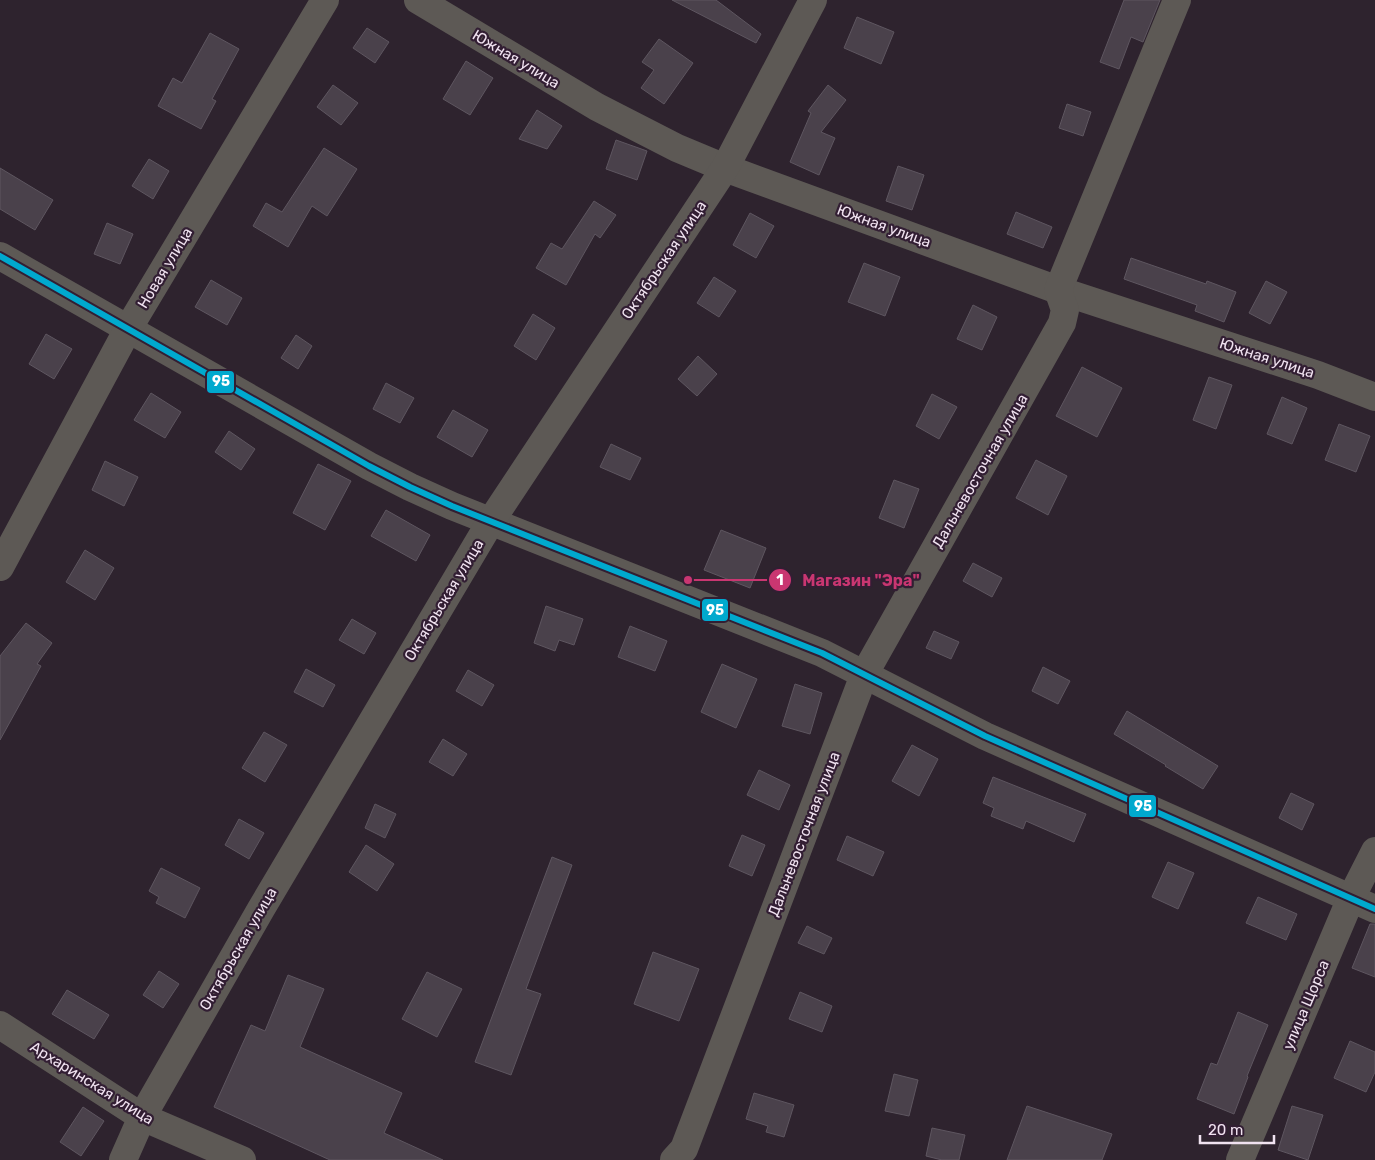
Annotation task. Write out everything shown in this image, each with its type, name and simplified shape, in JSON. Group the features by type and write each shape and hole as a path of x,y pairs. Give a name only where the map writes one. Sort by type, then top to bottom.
{"street":[{"name":"Новая улица","path":"0,567 128,329 324,0"},
{"name":"Южная улица","path":"418,0 597,107 677,148 725,168 1058,290 1318,374 1375,397"},
{"name":"Октябрьская улица","path":"123,1160 142,1117 261,910 491,520 725,168 813,0"},
{"path":"1058,290 1177,0"},
{"path":"0,256 369,466 410,487 822,653 985,736 1363,903"},
{"name":"Дальневосточная улица","path":"674,1160 684,1149 864,675 1055,339 1065,310 1058,290"},
{"name":"улица Щорса","path":"1240,1160 1363,903 1375,851"},
{"name":"Архаринская улица","path":"0,1025 142,1117 242,1160"}],"building":[{"path":"672,0 716,0 761,34 756,43"},
{"path":"1124,0 1160,0 1143,42 1131,37 1119,69 1100,62"},
{"path":"857,17 894,32 881,64 844,48"},
{"path":"367,28 389,42 375,63 353,48"},
{"path":"210,33 239,49 212,99 216,101 201,129 158,106 173,78 182,83"},
{"path":"659,39 693,63 664,104 641,88 654,70 642,62"},
{"path":"466,61 493,78 470,115 443,99"},
{"path":"333,85 358,103 341,125 317,107"},
{"path":"828,85 846,100 821,132 835,138 819,175 790,162 811,113 808,111"},
{"path":"1067,104 1091,112 1083,136 1059,128"},
{"path":"537,110 562,126 547,149 519,139"},
{"path":"616,140 647,151 637,180 606,169"},
{"path":"324,148 357,169 327,216 312,206 288,247 253,226 266,203 282,212"},
{"path":"149,159 169,171 153,199 132,186"},
{"path":"898,166 924,175 912,210 886,201"},
{"path":"0,168 53,200 35,230 0,209"},
{"path":"594,201 616,215 600,238 595,234 566,285 536,268 551,243 562,249"},
{"path":"1016,212 1052,227 1043,248 1007,234"},
{"path":"750,213 774,226 756,258 733,245"},
{"path":"107,223 133,234 120,264 94,254"},
{"path":"1131,258 1206,284 1207,281 1236,292 1224,322 1195,311 1197,305 1124,279"},
{"path":"864,263 900,277 885,316 848,302"},
{"path":"714,277 736,291 719,317 697,303"},
{"path":"211,280 242,298 227,325 195,307"},
{"path":"1266,281 1287,292 1270,324 1249,313"},
{"path":"973,305 997,317 982,350 957,339"},
{"path":"533,314 555,328 536,360 514,346"},
{"path":"46,334 72,349 54,379 29,364"},
{"path":"296,335 312,346 298,369 281,358"},
{"path":"698,356 717,374 697,396 678,379"},
{"path":"1082,367 1122,388 1097,437 1056,416"},
{"path":"1209,377 1232,385 1216,429 1193,420"},
{"path":"386,383 414,398 400,423 373,409"},
{"path":"151,393 181,412 165,438 134,420"},
{"path":"932,394 957,407 939,439 916,426"},
{"path":"1282,397 1307,408 1292,444 1267,434"},
{"path":"453,410 488,430 472,457 437,437"},
{"path":"1339,424 1370,436 1356,472 1325,460"},
{"path":"229,431 255,449 241,470 215,452"},
{"path":"611,444 641,458 630,480 600,467"},
{"path":"1036,460 1067,476 1048,515 1016,498"},
{"path":"105,461 138,477 124,506 92,490"},
{"path":"318,464 351,481 325,530 293,513"},
{"path":"894,480 919,489 904,528 879,518"},
{"path":"386,510 430,535 416,561 371,536"},
{"path":"721,530 766,548 750,588 704,570"},
{"path":"85,550 114,568 95,600 66,582"},
{"path":"973,563 1002,578 992,597 963,581"},
{"path":"546,606 583,619 574,645 559,640 555,651 534,643"},
{"path":"352,619 376,633 364,654 339,640"},
{"path":"26,623 52,643 37,664 41,666 0,740 0,656"},
{"path":"630,626 667,641 655,671 618,657"},
{"path":"934,631 959,642 951,659 926,648"},
{"path":"722,664 757,679 736,728 701,712"},
{"path":"1043,667 1070,681 1058,704 1032,691"},
{"path":"306,669 335,685 323,707 294,692"},
{"path":"468,670 494,685 482,706 456,691"},
{"path":"795,684 822,693 810,734 782,726"},
{"path":"1127,711 1218,766 1203,789 1114,734"},
{"path":"264,732 287,745 265,782 242,768"},
{"path":"443,739 467,754 453,776 429,762"},
{"path":"912,745 938,759 919,796 892,781"},
{"path":"759,770 790,785 779,810 747,795"},
{"path":"993,777 1086,814 1074,842 1026,821 1023,829 991,816 994,808 983,803"},
{"path":"1291,793 1314,804 1302,830 1279,818"},
{"path":"375,804 396,814 385,838 365,828"},
{"path":"239,819 264,833 249,859 225,845"},
{"path":"742,835 765,845 752,876 729,866"},
{"path":"847,836 884,852 873,876 837,860"},
{"path":"366,845 394,864 377,891 349,872"},
{"path":"552,857 572,865 526,989 541,994 511,1075 475,1062"},
{"path":"1168,862 1194,873 1178,909 1152,897"},
{"path":"161,868 200,888 185,918 156,903 159,897 149,891"},
{"path":"1258,897 1297,914 1286,940 1246,923"},
{"path":"1370,924 1375,924 1375,977 1352,968"},
{"path":"807,926 832,938 824,954 798,943"},
{"path":"653,952 699,969 679,1021 634,1004"},
{"path":"159,971 179,984 163,1008 143,995"},
{"path":"427,972 462,989 437,1037 402,1019"},
{"path":"288,975 324,989 300,1047 402,1093 384,1133 443,1160 330,1160 214,1107 251,1025 265,1031"},
{"path":"67,990 109,1015 94,1039 52,1014"},
{"path":"800,992 832,1006 822,1032 789,1019"},
{"path":"1238,1012 1268,1025 1234,1114 1197,1099 1211,1063 1217,1065"},
{"path":"1350,1041 1375,1052 1375,1072 1366,1092 1334,1078"},
{"path":"894,1074 918,1080 909,1116 885,1111"},
{"path":"754,1093 794,1105 784,1137 766,1132 768,1126 746,1119"},
{"path":"1027,1106 1112,1134 1102,1160 1007,1160"},
{"path":"1292,1106 1323,1115 1308,1160 1278,1150"},
{"path":"83,1107 104,1121 81,1156 60,1142"},
{"path":"932,1128 965,1135 959,1160 942,1160 926,1156"}],"transit line":[{"name":"95","path":"0,256 369,466 410,487 452,506 822,653 985,736 1375,909"}],"place":[{"name":"Магазин \"Эра\"","path":"688,580"}]}
